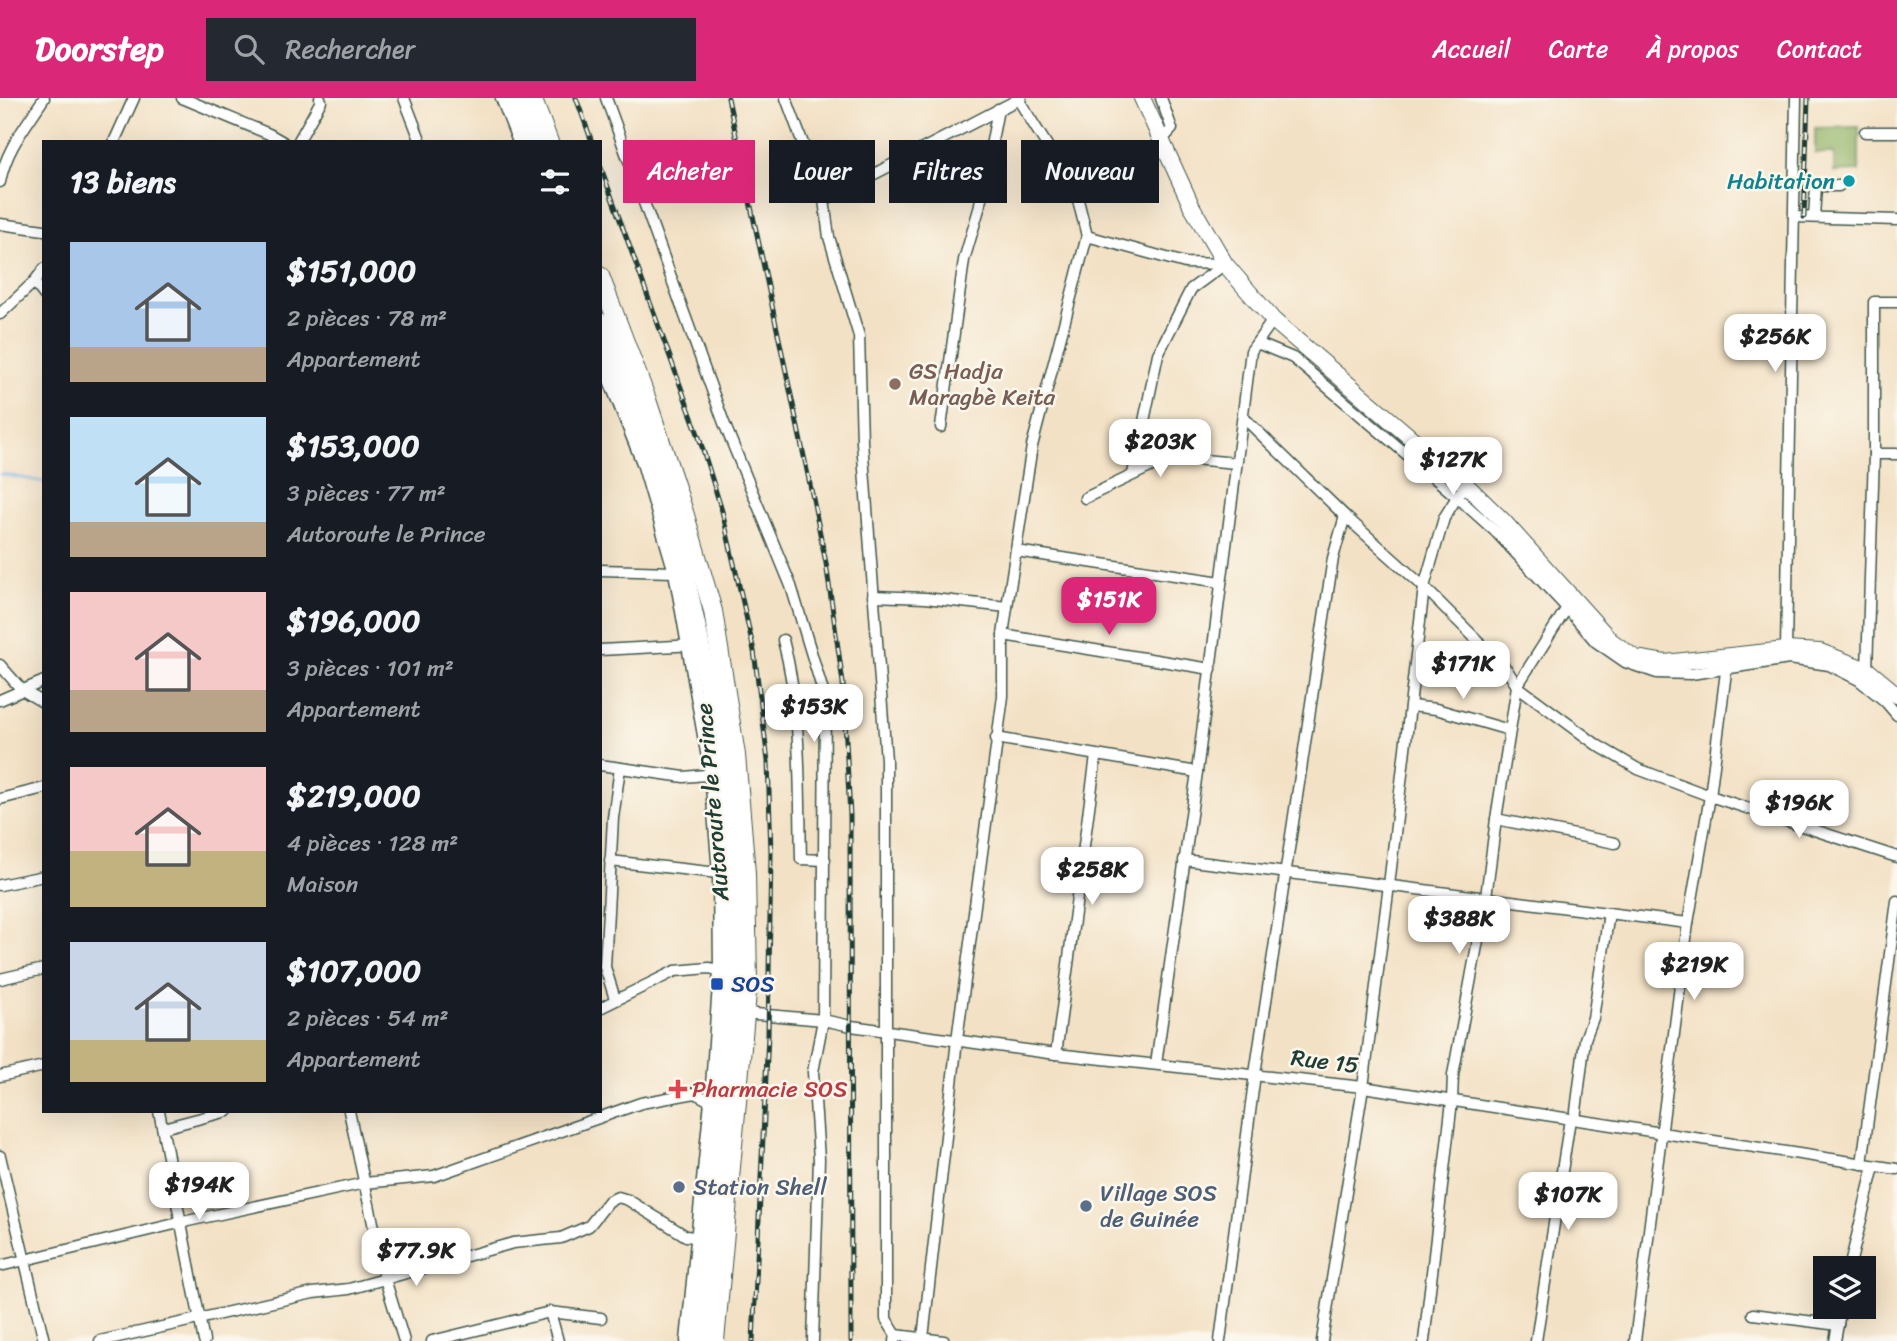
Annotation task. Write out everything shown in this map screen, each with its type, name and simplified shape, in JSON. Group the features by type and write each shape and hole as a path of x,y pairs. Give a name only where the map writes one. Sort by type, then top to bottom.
{"main road":[{"path":"515,98 531,140"},
{"path":"532,98 548,140"},
{"path":"1142,98 1192,207 1225,264 1273,320 1461,490 1504,522 1570,603 1611,641 1635,658 1664,663 1727,663 1786,650 1819,652 1867,670 1897,695"},
{"name":"Autoroute le Prince","path":"602,281 647,400 713,611 736,755 746,873 748,982 715,1341"},
{"name":"Autoroute le Prince","path":"604,355 669,517 695,645 729,874 725,971 703,1238 698,1341"}],"street":[{"path":"0,182 13,142 44,98"},
{"path":"115,140 134,98"},
{"path":"182,98 280,140"},
{"path":"299,140 321,102 320,98"},
{"path":"404,98 420,140"},
{"path":"501,98 517,140"},
{"path":"606,98 724,423 790,586 825,698 822,1020 813,1072 818,1159 813,1341"},
{"path":"786,98 802,140"},
{"path":"1161,98 1172,129 1161,141"},
{"path":"1786,650 1797,98"},
{"path":"875,173 1020,99 1076,192 1087,236 1032,446 1007,607 1003,635 1003,696 957,1040 923,1338"},
{"path":"941,427 964,260 979,209 998,109"},
{"path":"1864,132 1897,132"},
{"path":"1814,217 1816,186 1839,186"},
{"path":"824,203 829,237 859,336 862,442 886,760 886,1319 895,1338 944,1341"},
{"path":"1794,217 1897,220"},
{"path":"0,224 42,230"},
{"path":"1087,236 1185,263 1225,264"},
{"path":"1133,474 1158,354 1191,289 1225,264"},
{"path":"0,314 42,272"},
{"path":"34,282 42,292"},
{"path":"1867,670 1874,454 1874,302 1897,302"},
{"path":"1156,1064 1211,669 1251,351 1273,320"},
{"path":"1257,343 1293,358 1461,490 1444,518 1424,587 1363,1087 1322,1341"},
{"path":"602,650 695,645 642,463 604,355"},
{"path":"1243,417 1345,516 1424,587 1507,670 1517,685 1597,745 1638,769 1710,796 1897,857"},
{"path":"1874,454 1897,454"},
{"path":"1085,498 1171,457 1236,463"},
{"path":"1220,1341 1285,873 1334,558 1345,516"},
{"path":"1016,551 1222,582"},
{"path":"602,570 674,572"},
{"path":"873,596 925,598 1007,607"},
{"path":"1424,1341 1453,1075 1486,897 1517,685 1570,603"},
{"path":"1003,635 1211,669"},
{"path":"783,640 790,668 798,727 800,859 825,860"},
{"path":"1635,1341 1688,923 1710,796 1727,663 1789,659 1829,665 1859,680 1885,701 1897,715"},
{"path":"0,665 22,690 42,702"},
{"path":"0,700 42,682"},
{"path":"1410,706 1436,709 1509,730"},
{"path":"996,738 1197,772"},
{"path":"1056,1054 1096,756"},
{"path":"602,765 684,776 715,774 725,971 675,971 602,1006"},
{"path":"615,999 603,967 613,818 620,768"},
{"path":"0,799 42,788"},
{"path":"1496,819 1615,843"},
{"path":"1184,860 1688,923"},
{"path":"610,861 718,873"},
{"path":"0,885 42,876"},
{"path":"1862,1164 1884,982 1897,901"},
{"path":"1536,1341 1585,1039 1593,1018 1609,913"},
{"path":"0,979 42,969"},
{"path":"1884,982 1897,984"},
{"name":"Rue 15","path":"745,1013 822,1020 1056,1054 1363,1087 1897,1169"},
{"path":"0,1076 42,1066"},
{"path":"0,1266 183,1222 365,1183 434,1176 641,1103 695,1093 716,1100"},
{"path":"159,1113 183,1222 204,1341"},
{"path":"163,1128 221,1113"},
{"path":"349,1113 385,1279 404,1341"},
{"path":"1,1162 44,1341"},
{"path":"1852,1256 1874,1166"},
{"path":"100,1341 313,1293 349,1289 513,1243 561,1238 589,1226 609,1201 618,1197 686,1236 703,1238 686,1341"},
{"path":"432,1341 550,1312 601,1318"},
{"path":"550,1312 558,1341"},
{"path":"1753,1314 1838,1325"},
{"path":"1835,1341 1839,1319"}],"green space":[{"path":"1859,127 1859,171 1834,172 1834,153 1815,153 1815,128"}],"waterway":[{"path":"0,474 42,482"}],"railway":[{"path":"576,98 591,140"},
{"path":"728,98 826,563 843,683 850,816 851,1341"},
{"path":"1804,217 1808,98"},
{"path":"602,170 698,434 722,511 754,651 768,761 771,853 768,1035 753,1341"}],"place":[{"name":"Habitation","path":"1849,181"},
{"name":"GS Hadja Maragbè Keita","path":"895,384"},
{"name":"SOS","path":"717,984"},
{"name":"Pharmacie SOS","path":"678,1089"},
{"name":"Station Shell","path":"679,1187"},
{"name":"Village SOS de Guinée","path":"1086,1206"}]}
